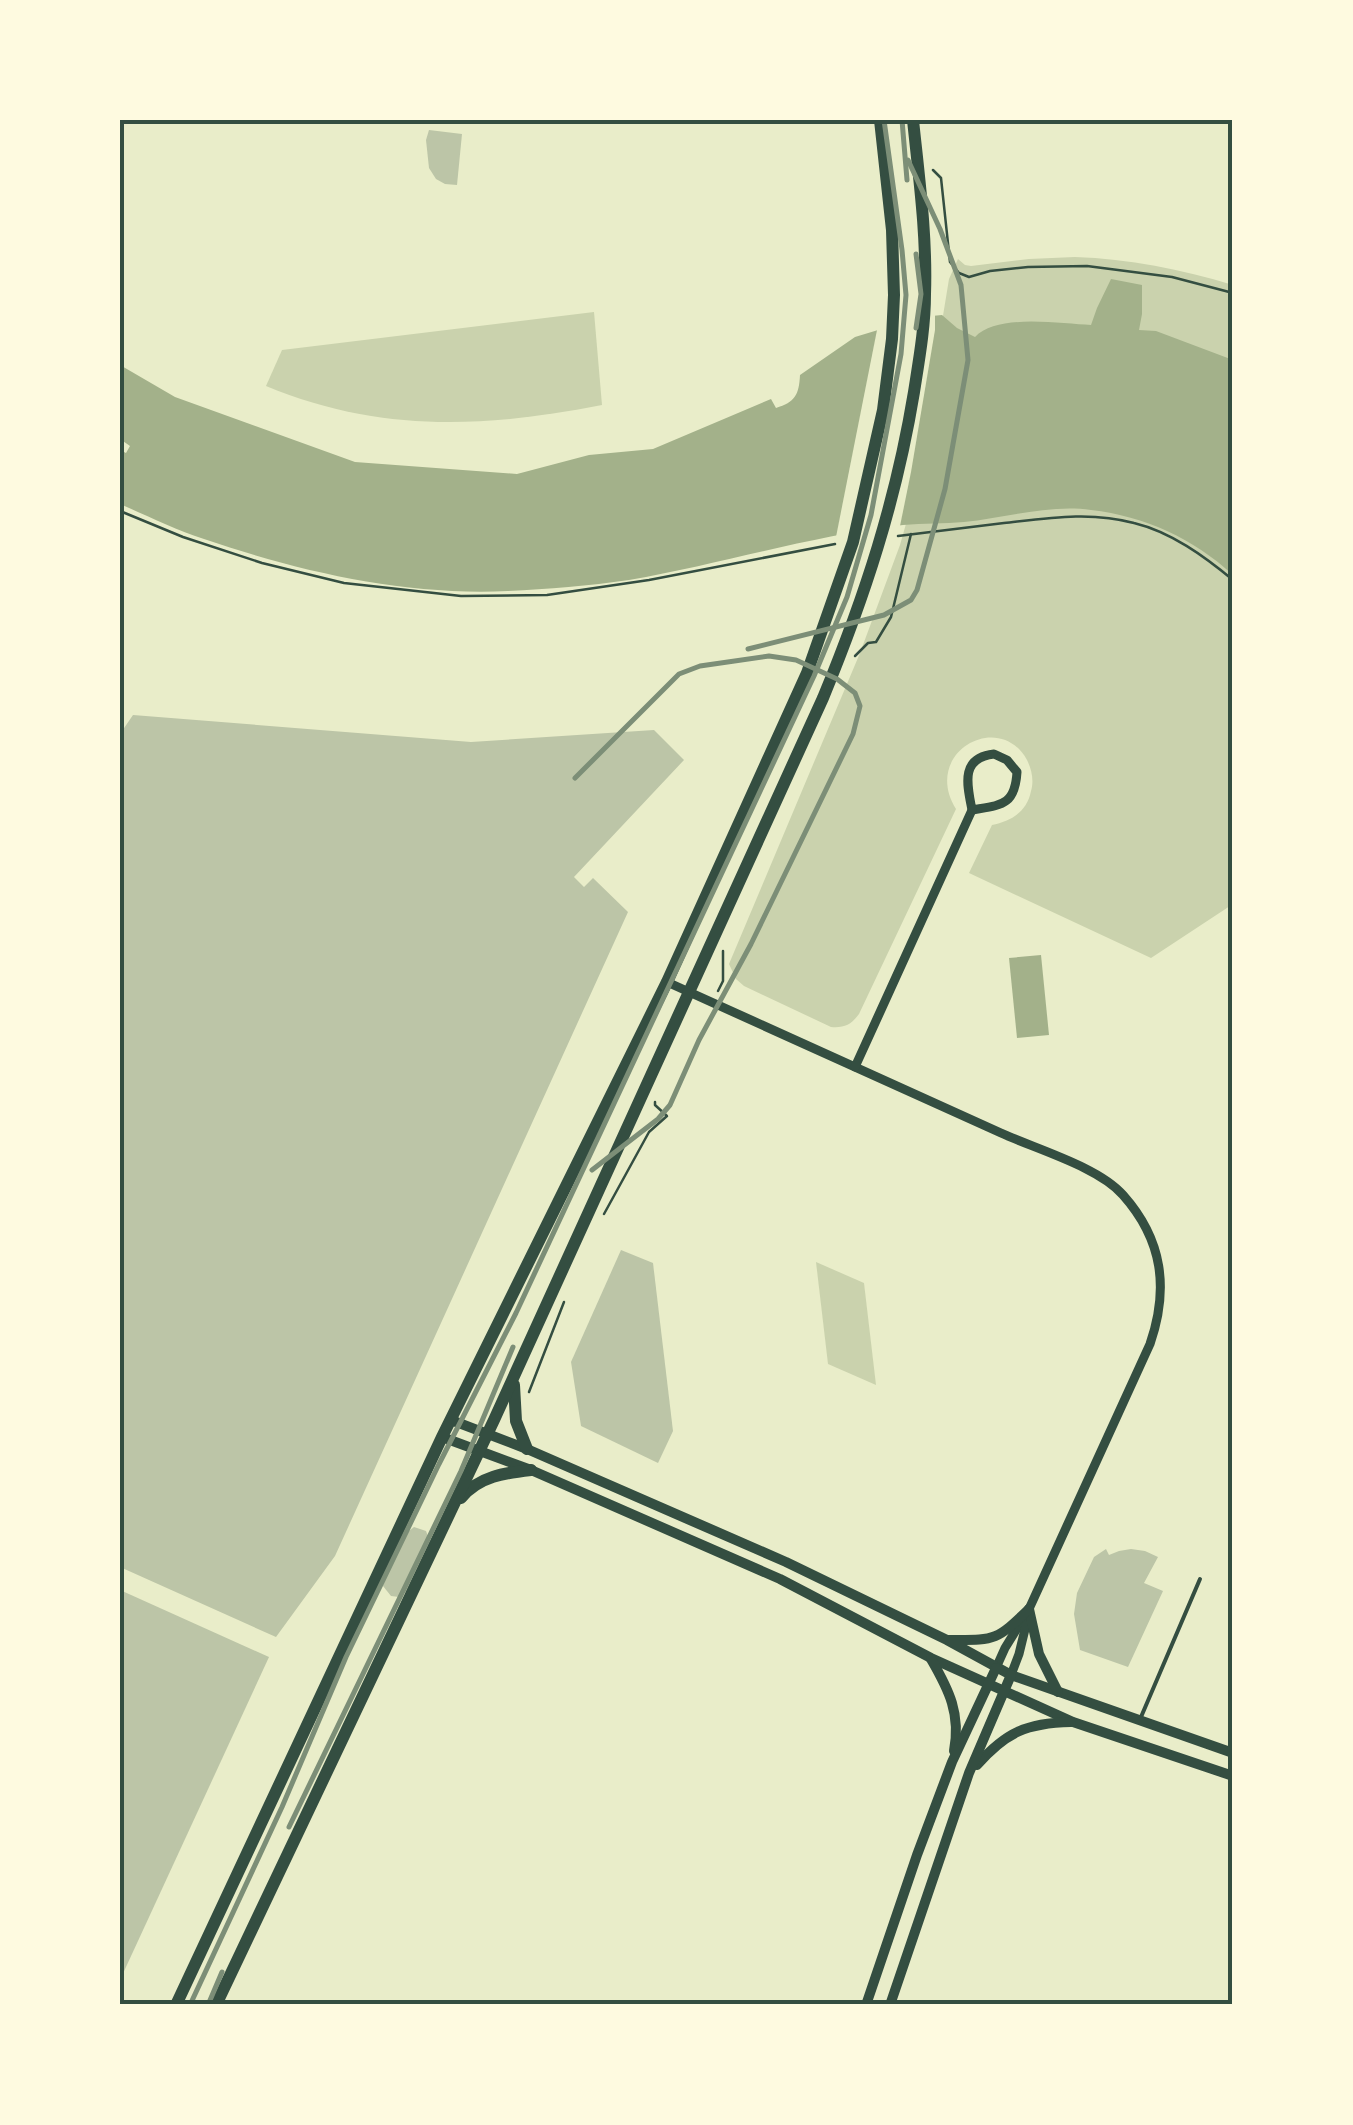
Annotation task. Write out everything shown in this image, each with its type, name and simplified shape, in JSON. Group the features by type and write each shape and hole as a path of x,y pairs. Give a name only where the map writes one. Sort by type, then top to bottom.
{"main road":[{"path":"176,2005 442,1437 667,982 807,672 846,568 883,410 892,338 892,230 880,120"},
{"path":"216,2005 514,1378 771,815 830,682 873,569 894,496 922,338 926,293 913,120"},
{"path":"514,1378 516,1421 527,1449"},
{"path":"453,1508 468,1489 482,1480 531,1470"}],"street":[{"path":"854,1067 972,810 967,783 970,766 981,756 994,754 1007,760 1017,772 1016,789 1005,802 972,810"},
{"path":"667,982 1097,1174 1122,1193 1142,1221 1156,1251 1162,1286 1159,1318 1150,1344 1030,1609 1005,1648 952,1762 866,2005"},
{"path":"451,1420 786,1562 1011,1675 1233,1753"},
{"path":"442,1437 531,1470 780,1579 930,1658 1073,1722 1233,1776"},
{"path":"947,1640 992,1639 1002,1635 1030,1609"},
{"path":"890,2005 969,1773 1019,1654 1030,1609"},
{"path":"1030,1609 1039,1654 1058,1692"},
{"path":"930,1658 954,1704 956,1740 952,1762"},
{"path":"969,1773 994,1745 1020,1729 1073,1722"}],"lane":[{"path":"1139,1722 1200,1578"}],"path":[{"path":"929,167 942,178 950,262 958,273 969,277 1028,267 1087,266 1172,276 1233,293"},
{"path":"120,512 262,563 344,583 461,596 547,595 838,544"},
{"path":"886,537 1060,516 1099,516 1137,523 1178,542 1233,580"},
{"path":"854,658 868,643 876,642 891,617 911,534"},
{"path":"723,950 724,981"},
{"path":"603,1216 649,1132 668,1116 654,1105 658,1093"},
{"path":"530,1390 566,1296"}],"shaded area":[{"path":"1075,257 1155,266 1233,285 1233,904 1151,958 969,873 992,825 1022,810 1032,783 1027,760 1014,745 999,738 983,738 956,755 948,771 948,789 956,809 859,1014 847,1025 831,1027 744,986 729,964 860,653 900,545 913,499 949,279 958,259 971,266"},
{"path":"1111,279 1142,285 1139,330 1156,331 1233,360 1233,575 1202,550 1168,531 1111,513 1059,509 868,530 614,582 508,591 431,590 354,579 278,562 193,535 120,504 120,450 126,453 130,446 120,439 120,365 175,397 355,462 517,474 589,455 653,449 771,399 776,408 782,406 795,397 800,375 855,337 921,317 942,315 975,337 1013,322 1091,325"},
{"path":"594,312 602,405 516,418 432,422 350,412 266,386 282,350"},
{"path":"1041,955 1049,1035 1017,1038 1009,958"},
{"path":"816,1262 864,1283 876,1385 828,1364"}],"pier":[{"path":"935,310 935,330 899,531 835,542 878,325"}],"building":[{"path":"429,130 462,134 457,185 436,179 429,168"},
{"path":"133,715 471,742 654,730 684,760 574,877 584,887 593,878 628,912 335,1556 276,1637 120,1567 120,734"},
{"path":"621,1250 653,1263 673,1431 658,1463 581,1426 571,1362"},
{"path":"414,1527 426,1531 430,1542 406,1592 399,1597 391,1596 383,1586 384,1578 404,1535"},
{"path":"1106,1549 1109,1555 1131,1549 1158,1557 1144,1583 1163,1591 1128,1667 1080,1650 1074,1614 1077,1593 1094,1557"},
{"path":"120,1590 269,1657 120,1980"}],"railway":[{"path":"190,2005 346,1657 516,1313 814,676 847,597 871,515 901,354 906,295 884,120"},
{"path":"902,120 907,180"},
{"path":"748,649 884,615 911,600 917,590 945,489 968,360 961,285 908,160"},
{"path":"916,254 921,294 916,328"},
{"path":"575,778 679,674 700,666 769,656 796,660 837,679 855,693 860,706 853,734 670,1105 658,1119 592,1170"},
{"path":"289,1827 461,1471 513,1347"},
{"path":"208,2005 222,1972"}]}
